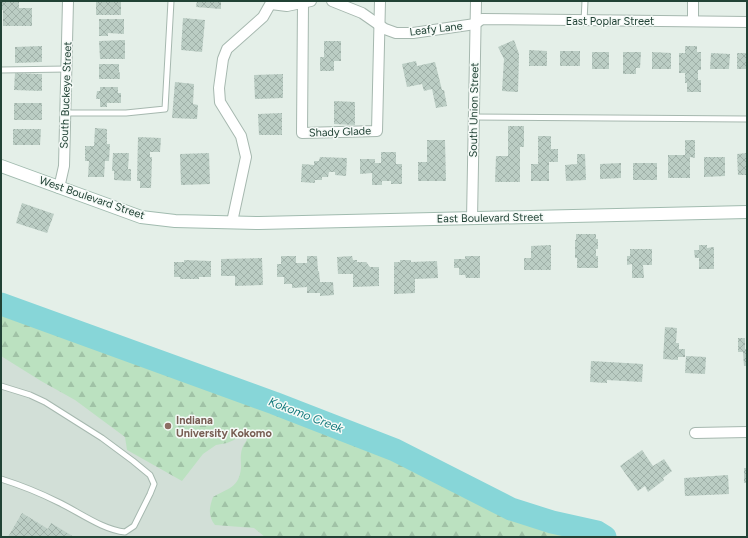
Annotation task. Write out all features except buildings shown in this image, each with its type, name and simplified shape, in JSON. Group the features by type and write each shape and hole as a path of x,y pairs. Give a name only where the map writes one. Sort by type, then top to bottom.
{"main road":[{"name":"West Boulevard Street","path":"1,166 141,217 175,221 232,222"},
{"name":"East Boulevard Street","path":"232,222 747,212"}],"street":[{"name":"South Buckeye Street","path":"59,188 64,166 68,1"},
{"name":"Leafy Lane","path":"332,1 362,14 385,29 396,33 413,33 475,24"},
{"name":"Shady Glade","path":"307,2 302,133 377,131 380,1"},
{"name":"South Union Street","path":"472,218 476,1"},
{"path":"693,1 693,21"},
{"path":"232,222 246,157 241,136 220,102 219,88 223,59 227,49 263,17 272,2 288,6 307,2"},
{"name":"East Poplar Street","path":"475,24 482,19 747,22"},
{"path":"695,433 747,432"}],"lane":[{"path":"66,113 126,113 165,109 171,1"},
{"path":"584,21 585,1"},
{"path":"1,70 67,69"},
{"path":"474,117 747,119"},
{"path":"1,386 30,395 44,402 102,438 150,475 154,484 134,526 125,532 114,531 56,501 15,483 1,479"}],"shaded area":[{"name":"Indiana University Kokomo","path":"1,304 274,403 395,450 511,509 552,522 597,532 605,537 1,537"}],"green space":[{"name":"Indiana University Kokomo","path":"1,304 274,403 395,450 511,509 552,522 597,532 605,537 265,537 254,528 215,525 211,518 210,512 213,497 232,487 238,480 241,468 241,451 248,433 241,433 234,440 216,445 203,454 182,481 127,450 125,437 75,400 1,356"}],"waterway":[{"name":"Kokomo Creek","path":"1,304 274,403 395,450 511,509 552,522 597,532 605,537"}],"place":[{"name":"Indiana University Kokomo","path":"168,426"}]}
